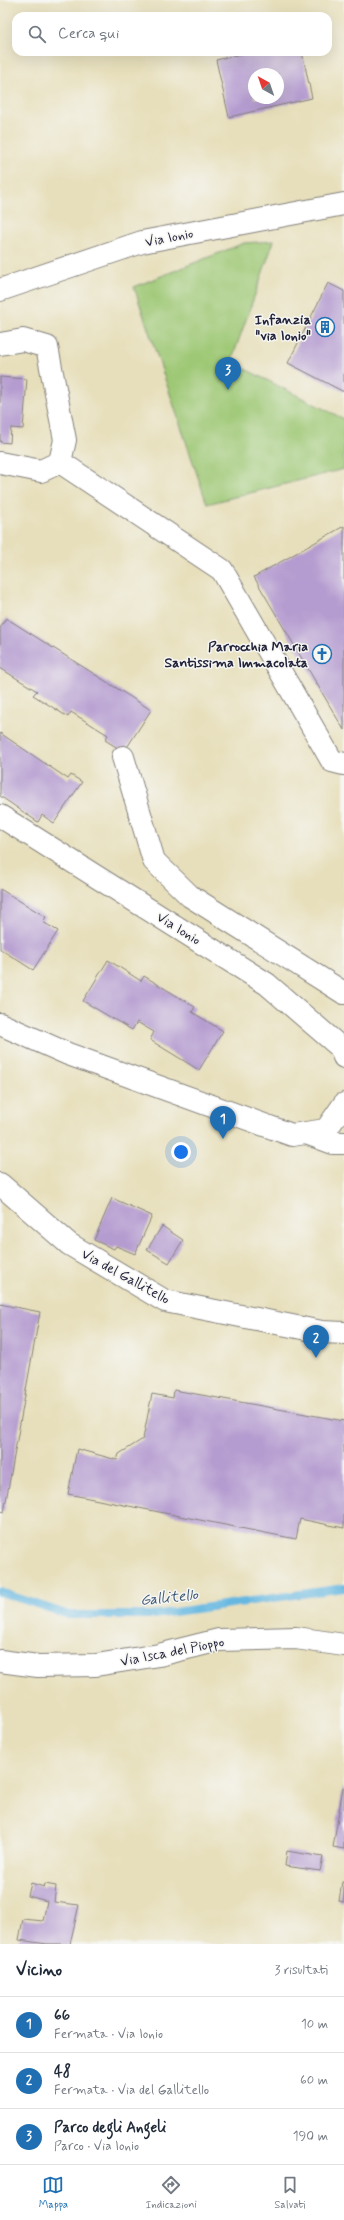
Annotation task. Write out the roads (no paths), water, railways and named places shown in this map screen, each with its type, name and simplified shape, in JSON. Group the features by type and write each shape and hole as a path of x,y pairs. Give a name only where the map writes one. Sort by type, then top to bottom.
{"street":[{"name":"Via Ionio","path":"0,290 142,242 344,204"},
{"path":"0,344 23,340 47,347 65,440 60,462"},
{"path":"0,463 41,471 60,462"},
{"path":"60,462 222,570 332,761 344,764"},
{"path":"123,757 154,861 190,896 344,993"},
{"name":"Via Ionio","path":"0,816 267,984 342,1052"},
{"path":"0,1024 68,1054 292,1135 326,1130 344,1104"},
{"path":"306,1133 333,1143 344,1143"},
{"name":"Via del Gallitello","path":"0,1184 69,1244 165,1301 322,1332 344,1333"},
{"name":"Via Isca del Pioppo","path":"0,1661 38,1666 96,1665 158,1655 219,1640 296,1638 344,1646"}],"waterway":[{"name":"Gallitello","path":"0,1592 69,1615 153,1615 344,1588"}],"place":[{"name":"Infanzia \"via Ionio\"","path":"325,327"},
{"name":"Parco degli Angeli","path":"228,390"},
{"name":"Parrocchia Maria Santissima Immacolata","path":"322,654"},
{"name":"66","path":"223,1139"},
{"name":"48","path":"316,1358"}]}
